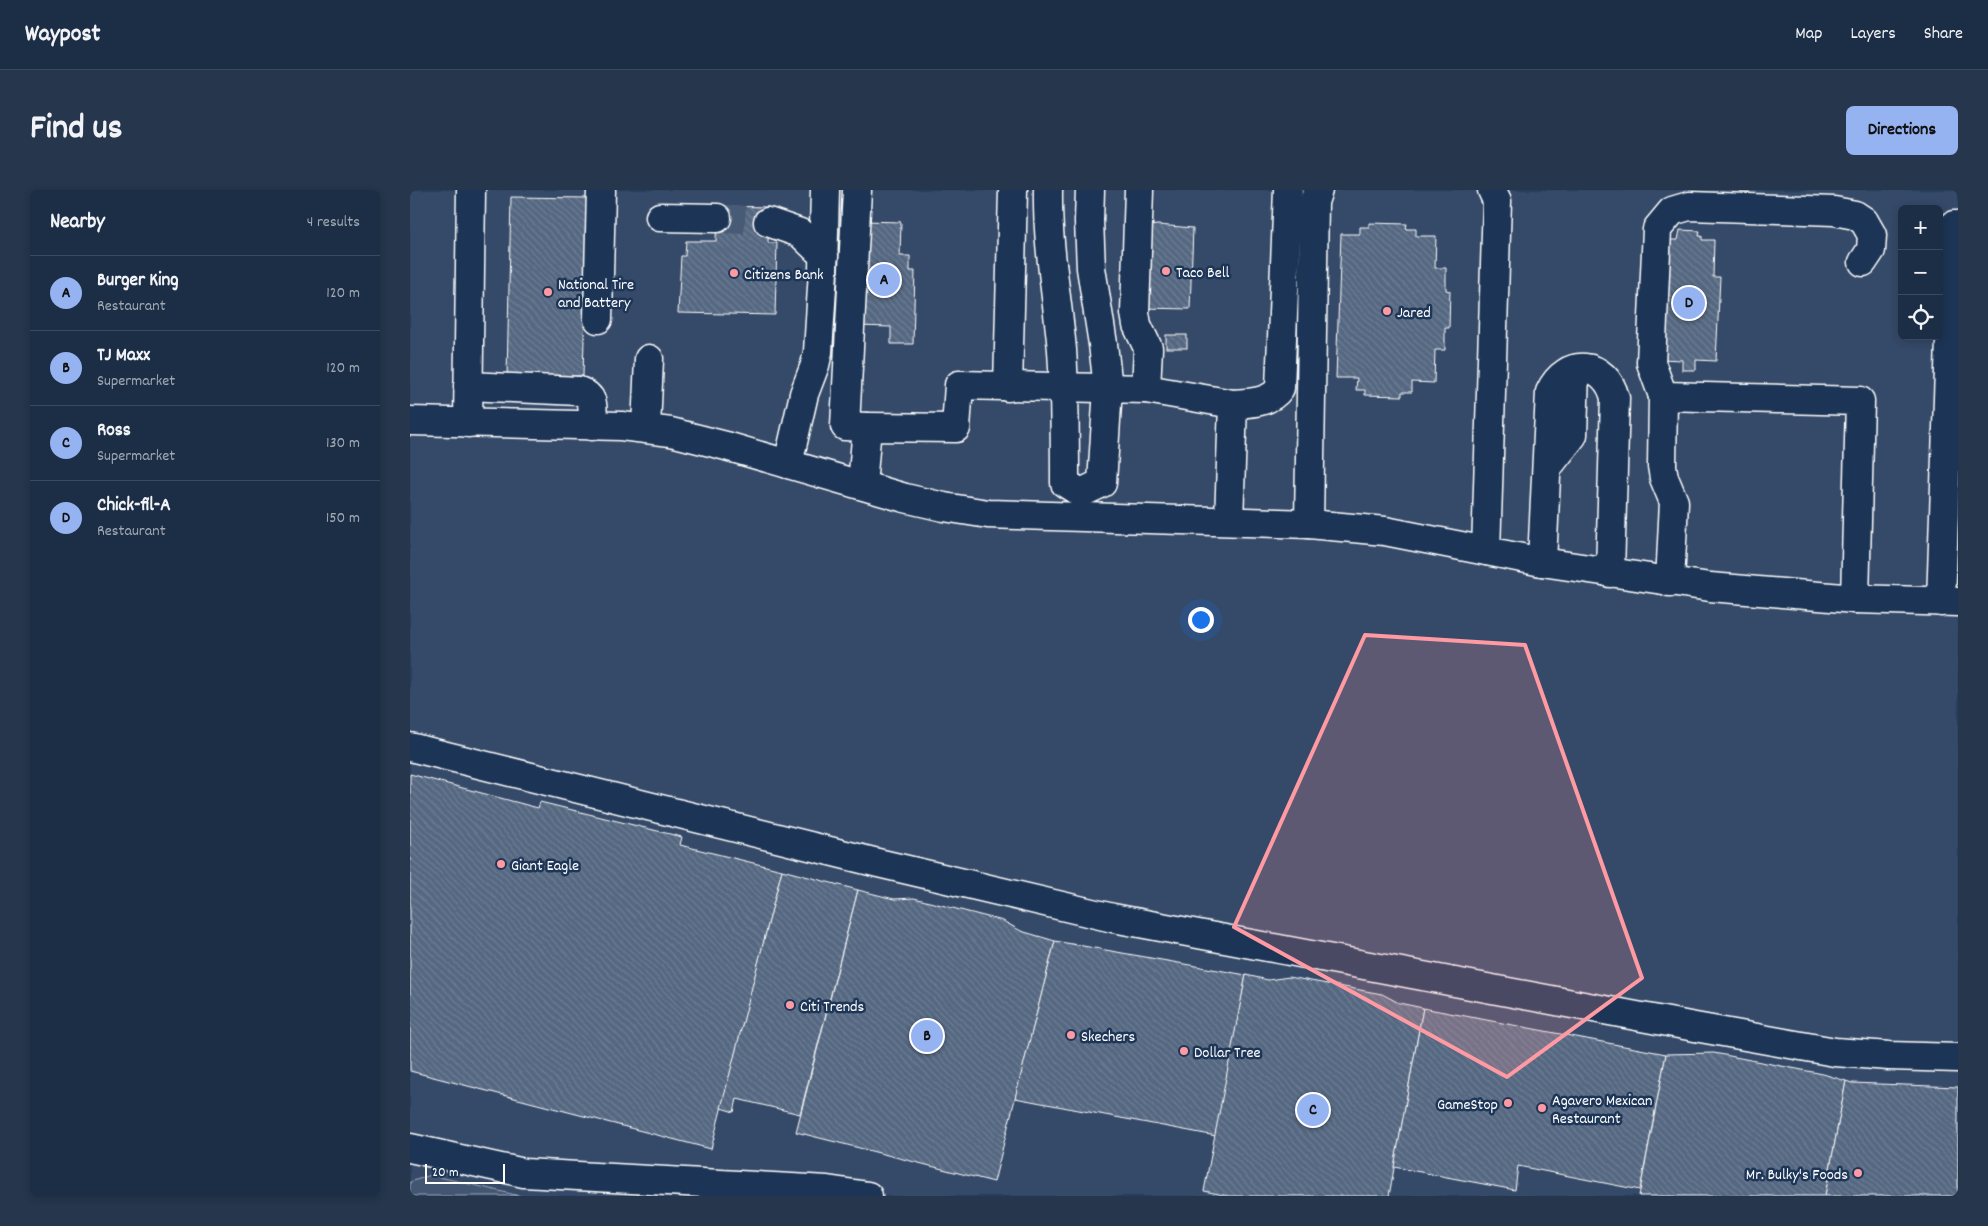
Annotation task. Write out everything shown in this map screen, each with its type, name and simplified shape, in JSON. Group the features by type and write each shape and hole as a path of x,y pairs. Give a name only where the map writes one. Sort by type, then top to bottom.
{"lane":[{"path":"468,423 471,190"},
{"path":"598,319 601,190"},
{"path":"788,464 804,394 816,359 824,256 825,190"},
{"path":"857,190 856,426 862,485"},
{"path":"1008,387 1013,190"},
{"path":"1048,190 1048,226 1064,388 1065,484 1081,505"},
{"path":"1081,505 1102,483 1108,388 1091,268 1090,190"},
{"path":"1139,190 1135,313 1137,325 1148,348 1146,389"},
{"path":"856,426 956,428 959,385 1146,389 1233,404 1264,400 1275,396 1280,388 1288,190"},
{"path":"1309,524 1314,202 1318,190"},
{"path":"1486,551 1497,201 1492,190"},
{"path":"1670,582 1674,502 1664,478 1662,466 1663,396 1651,363 1657,228 1672,211 1689,206 1834,211 1855,215 1864,221 1872,235 1871,250 1863,262"},
{"path":"660,217 717,218"},
{"path":"768,222 800,233 824,256"},
{"path":"410,421 646,428 702,440 912,500 967,512 988,514 1081,505 1229,521 1309,524 1385,531 1542,562 1670,582 1769,593 1855,599 1950,602 1954,224 1958,225"},
{"path":"646,428 649,359"},
{"path":"1542,562 1550,392 1554,384 1561,377 1575,369 1589,368 1597,371 1609,382 1615,398 1610,573"},
{"path":"468,386 579,391 590,396 592,401 592,426"},
{"path":"1663,396 1860,401 1855,599"},
{"path":"1229,521 1233,404"},
{"path":"410,747 887,865 1113,918 1835,1052 1958,1058"},
{"path":"410,1148 524,1173 827,1190 868,1196"}],"highlighted area":[{"path":"1365,635 1525,645 1642,978 1507,1077 1234,927"}],"shaded area":[{"path":"410,190 1958,190 1958,1196 410,1196"},
{"path":"431,1175 520,1196 410,1196 410,1182"}],"building":[{"path":"511,197 588,198 583,376 507,376"},
{"path":"717,206 769,207 768,243 777,243 775,315 678,313 681,256 685,256 686,241 716,241"},
{"path":"865,221 901,222 900,256 910,256 910,271 915,271 913,344 891,344 891,327 856,326"},
{"path":"1369,223 1407,224 1406,229 1416,229 1416,236 1436,236 1435,268 1446,268 1446,290 1450,291 1449,328 1445,328 1445,350 1435,350 1434,383 1412,382 1412,392 1402,392 1402,396 1365,395 1365,390 1356,390 1357,378 1336,378 1341,234 1360,234 1360,227 1369,227"},
{"path":"1158,225 1193,228 1190,309 1143,308 1144,226"},
{"path":"1680,230 1700,231 1699,236 1702,236 1702,240 1714,240 1713,277 1720,277 1716,361 1696,360 1696,370 1682,370 1682,360 1660,359 1666,240 1678,240"},
{"path":"1166,335 1187,335 1187,348 1166,348"},
{"path":"410,774 538,808 540,802 682,837 680,845 782,870 711,1149 410,1071"},
{"path":"782,870 858,890 800,1114 737,1099 734,1112 721,1108"},
{"path":"858,890 894,899 914,898 1003,921 1021,931 1055,941 994,1182 796,1132"},
{"path":"1055,941 1246,975 1216,1136 1015,1098"},
{"path":"1246,975 1268,980 1289,977 1382,994 1399,1003 1423,1008 1389,1196 1228,1196 1204,1191"},
{"path":"1423,1008 1666,1054 1640,1190 1518,1166 1515,1190 1394,1167"},
{"path":"1714,1053 1823,1074 1846,1081 1825,1196 1639,1196 1666,1054"},
{"path":"1846,1081 1852,1083 1958,1087 1958,1196 1825,1196"}],"tunnel":[{"path":"717,218 768,222"}],"place":[{"name":"Taco Bell","path":"1166,271"},
{"name":"Citizens Bank","path":"734,273"},
{"name":"Burger King","path":"884,280"},
{"name":"National Tire and Battery","path":"548,292"},
{"name":"Chick-fil-A","path":"1689,303"},
{"name":"Jared","path":"1387,311"},
{"name":"Giant Eagle","path":"501,864"},
{"name":"Citi Trends","path":"790,1005"},
{"name":"Skechers","path":"1071,1035"},
{"name":"TJ Maxx","path":"927,1036"},
{"name":"Dollar Tree","path":"1184,1051"},
{"name":"GameStop","path":"1508,1103"},
{"name":"Agavero Mexican Restaurant","path":"1542,1108"},
{"name":"Ross","path":"1313,1110"},
{"name":"Mr. Bulky's Foods","path":"1858,1173"}]}
